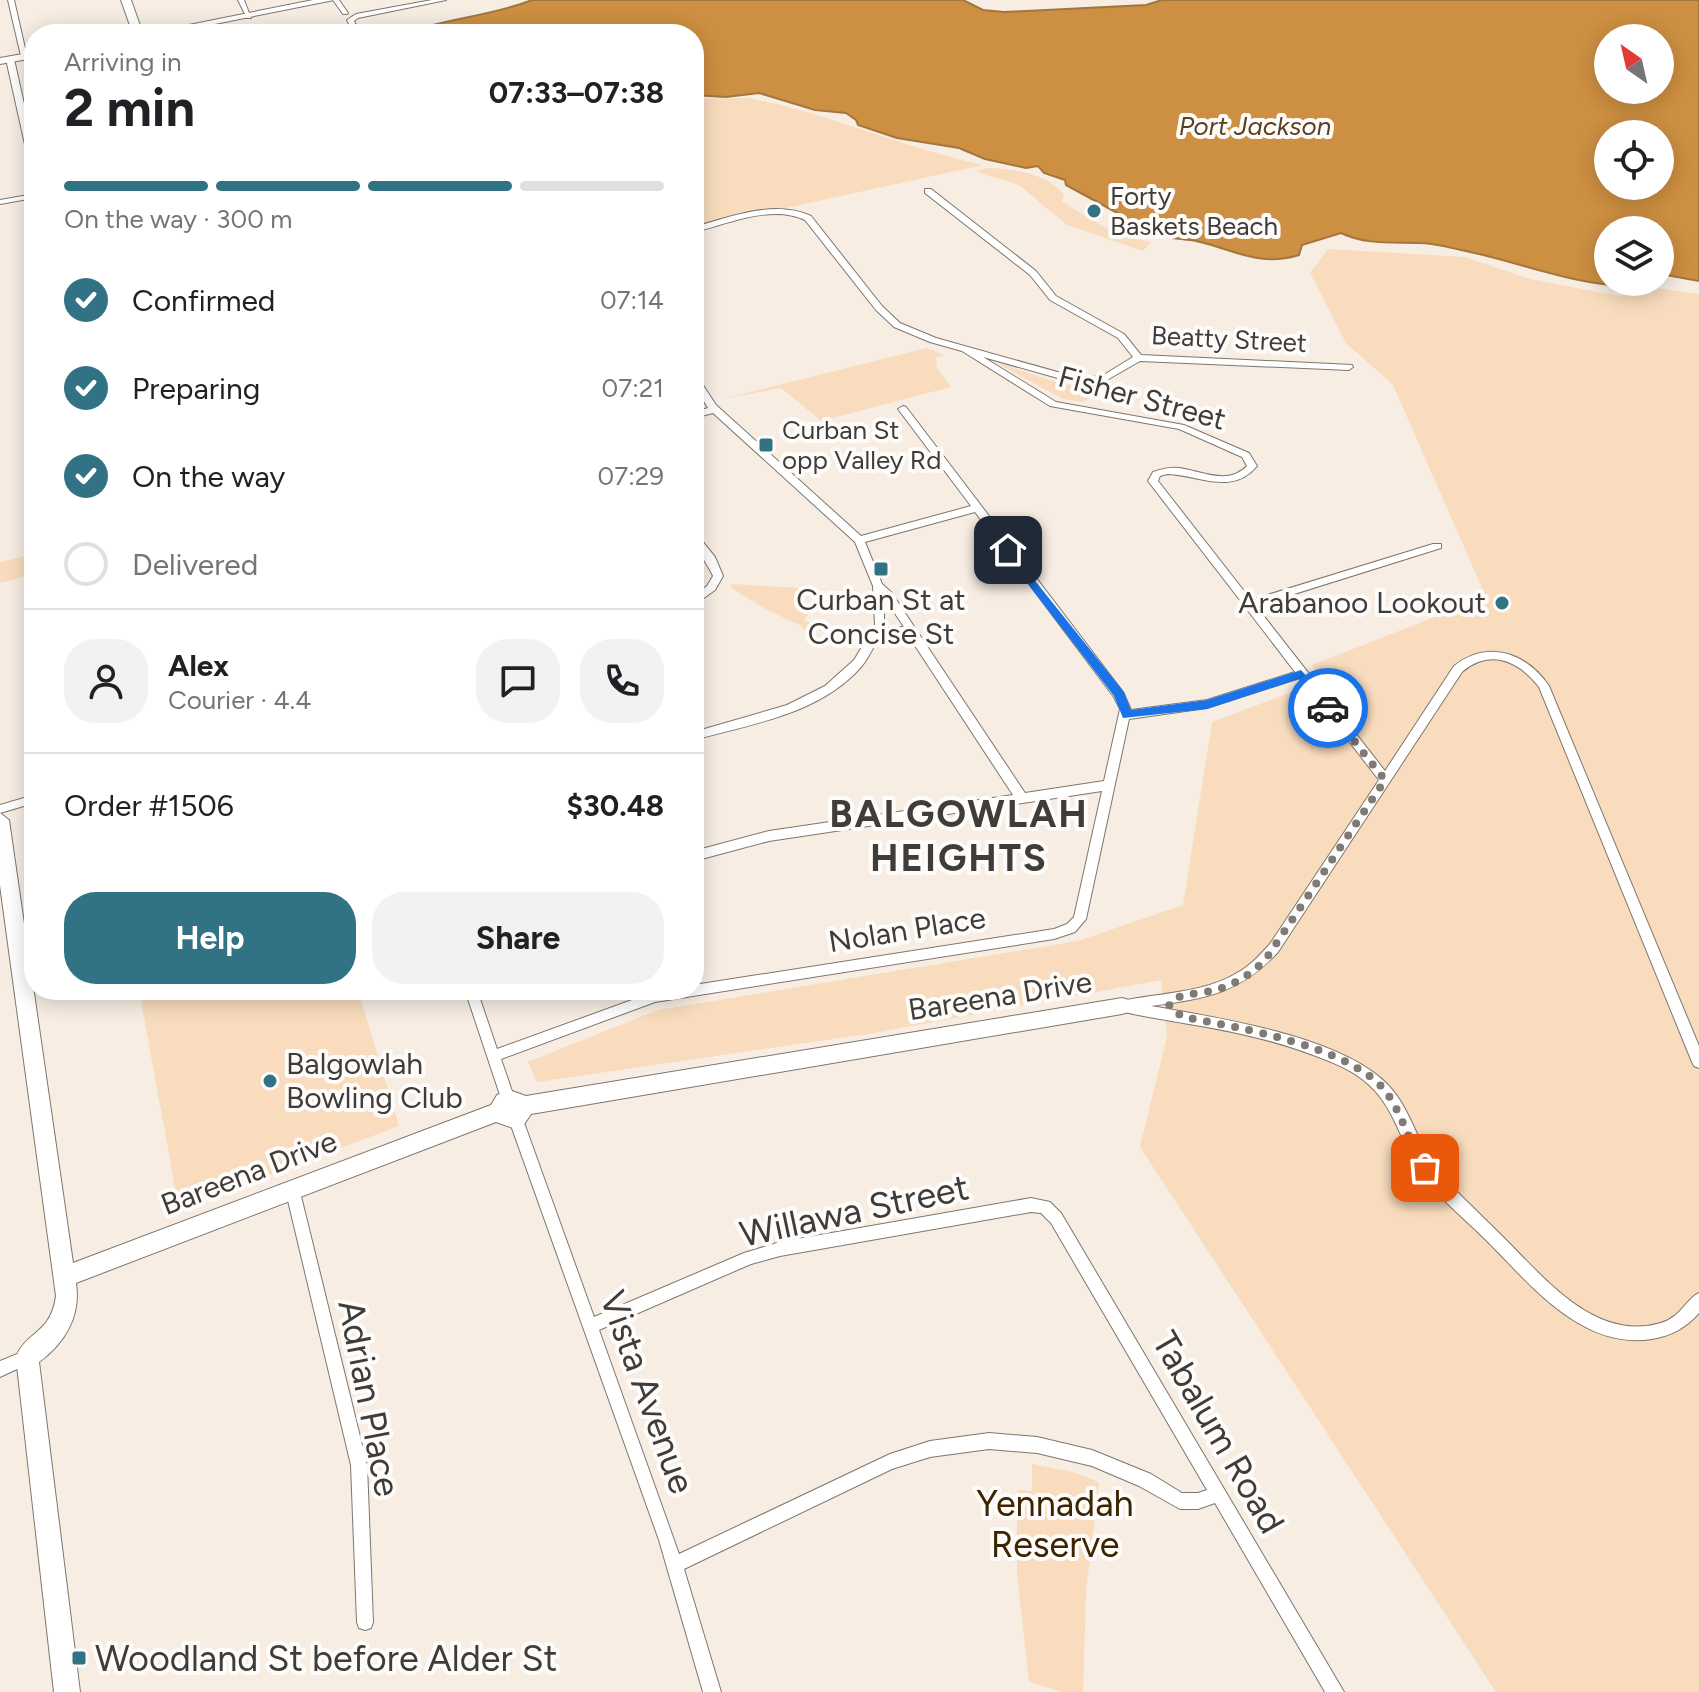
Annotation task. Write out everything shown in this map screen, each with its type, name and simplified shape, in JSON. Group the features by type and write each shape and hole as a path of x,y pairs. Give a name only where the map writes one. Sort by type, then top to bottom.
{"street":[{"path":"11,0 24,40"},
{"path":"126,0 134,24"},
{"path":"241,0 249,17"},
{"path":"208,24 329,0"},
{"path":"336,0 345,13"},
{"path":"352,24 350,20 356,16 443,0"},
{"path":"5,60 24,128"},
{"name":"Beatty Street","path":"928,191 1033,273 1053,298 1121,336 1138,358 1349,367"},
{"path":"2,202 24,198"},
{"path":"2,202 24,203"},
{"path":"704,228 779,211 798,212 808,218 890,319 922,337 1079,381 1104,378 1138,358"},
{"name":"Fisher Street","path":"966,350 1053,404 1181,427 1246,455 1252,466 1247,474 1236,478 1167,470 1158,472 1153,479 1247,605 1385,780"},
{"path":"704,393 715,409 859,540 878,586 878,631 858,663 829,689 791,708 704,733"},
{"path":"704,412 715,409"},
{"path":"903,409 1119,695 1127,715 1207,704 1301,674"},
{"path":"859,540 977,508"},
{"path":"1247,605 1437,546"},
{"path":"704,550 718,576 704,593"},
{"path":"878,586 887,594 1021,797"},
{"path":"878,631 911,631"},
{"name":"Bareena Drive","path":"65,1277 292,1188 511,1109 1231,985 1266,959 1458,669 1468,660 1484,655 1520,663 1534,672 1544,686 1699,1062"},
{"name":"Nolan Place","path":"704,988 1059,933 1071,928 1080,919 1092,876 1127,715"},
{"path":"704,853 769,836 1110,785"},
{"path":"0,809 24,802"},
{"path":"0,820 24,997"},
{"path":"1177,996 1169,1007 1183,1017"},
{"path":"0,1369 27,1357 49,1340 64,1316 67,1296 24,1000"},
{"name":"Vista Avenue","path":"474,1000 674,1565 712,1692"},
{"name":"Nolan Place","path":"493,1056 646,1000"},
{"path":"1122,1006 1183,1017 1315,1050 1346,1060 1364,1070 1389,1097 1418,1158 1432,1177 1541,1286 1585,1320 1625,1332 1657,1331 1684,1319 1699,1300"},
{"name":"Adrian Place","path":"292,1188 359,1465 365,1622"},
{"name":"Willawa Street","path":"591,1326 749,1258 780,1249 1031,1205 1045,1207"},
{"name":"Tabalum Road","path":"1045,1207 1056,1218 1335,1692"},
{"path":"27,1357 67,1692"},
{"path":"674,1565 890,1462 930,1449 989,1441 1037,1445 1092,1458 1145,1480 1180,1501 1198,1501 1217,1494"}],"green space":[{"path":"748,98 778,104 983,165 704,226 704,99"},
{"path":"988,168 1019,171 1048,181 1064,194 1062,201 1094,221 1126,236 1151,242 1143,251 1067,225 1019,185 975,171"},
{"path":"1328,249 1465,257 1530,279 1594,291 1594,296 1674,296 1674,291 1699,294 1699,1692 1496,1692 1140,1147 1167,1036 1161,980 868,1034 537,1082 528,1062 658,1010 1078,941 1183,905 1212,722 1313,684 1307,674 1316,672 1312,665 1486,597 1393,385 1346,343 1310,273"},
{"path":"927,348 944,355 936,358 937,367 951,387 821,421 781,388 723,399"},
{"path":"993,361 1056,382 1102,391 1083,402 1063,399"},
{"path":"24,556 24,577 0,583 0,562"},
{"path":"732,584 798,588 809,613 804,621 858,634 854,639 815,629 809,635 800,625 731,588"},
{"name":"Balgowlah Bowling Club","path":"141,1000 361,1000 399,1126 179,1209"},
{"name":"Yennadah Reserve","path":"1032,1464 1073,1472 1099,1482 1086,1592 1083,1692 1063,1692 1029,1682 1017,1575 1017,1490 1032,1491"}],"water":[{"name":"Port Jackson","path":"532,0 963,0 983,10 1004,12 1146,5 1162,0 1699,0 1699,281 1674,277 1674,216 1594,216 1594,282 1440,245 1370,241 1341,233 1302,245 1299,255 1260,259 1200,242 1156,234 1066,185 1065,180 1044,173 1038,166 1026,168 985,159 959,148 897,138 858,125 846,113 815,110 759,93 726,97 704,96 704,24 435,24"}],"way so far":[{"path":"1328,708 1385,780 1266,959 1231,985 1177,996 1169,1007 1183,1017 1331,1054 1364,1070 1389,1097 1425,1168"}],"place":[{"name":"Forty Baskets Beach","path":"1094,211"},
{"name":"Curban St opp Valley Rd","path":"766,445"},
{"name":"Curban St at Concise St","path":"881,569"},
{"name":"Arabanoo Lookout","path":"1502,603"},
{"name":"Balgowlah Bowling Club","path":"270,1081"},
{"name":"Woodland St before Alder St","path":"79,1658"}],"district":[{"name":"BALGOWLAH HEIGHTS","path":"959,836"}],"route":[{"path":"1008,550 1119,695 1127,715 1218,702 1301,674 1328,708"}]}
